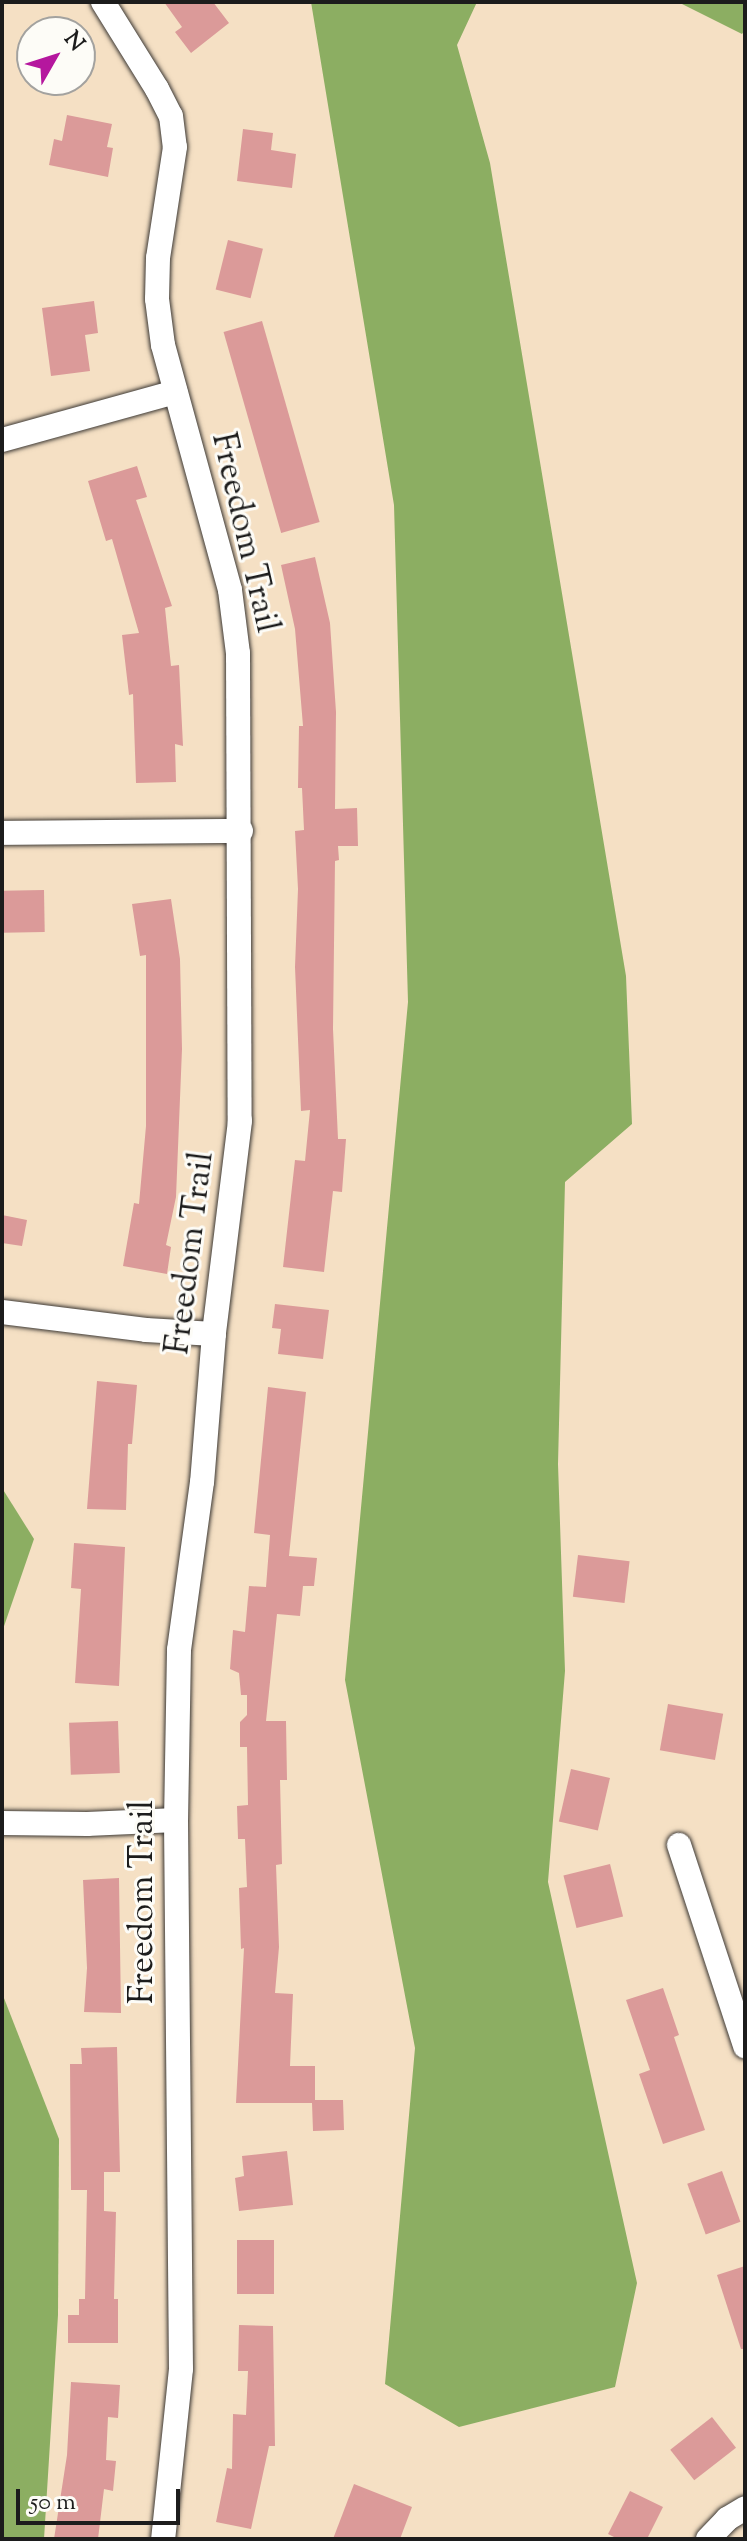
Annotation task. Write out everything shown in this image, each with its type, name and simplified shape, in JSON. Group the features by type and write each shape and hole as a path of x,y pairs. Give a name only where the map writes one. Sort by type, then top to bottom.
{"street":[{"name":"Freedom Trail","path":"103,2 171,116 175,147 158,258 157,299 163,345 230,590 237,636 241,831 240,1121 214,1334 202,1482 179,1650 176,1820 181,2369 163,2539"},
{"path":"2,440 175,392"},
{"path":"2,833 241,831"},
{"path":"2,1312 146,1330 214,1334"},
{"path":"2,1823 87,1824 176,1820"},
{"path":"679,1845 745,2046"},
{"path":"708,2539 727,2519 745,2508"}],"green space":[{"path":"311,2 477,2 457,45 490,163 626,976 632,1124 565,1182 558,1464 565,1671 548,1882 637,2283 615,2387 459,2427 385,2384 415,2048 345,1680 408,1002 394,505"},
{"path":"678,2 745,2 745,30 742,34"},
{"path":"2,1488 34,1539 2,1632"},
{"path":"2,1993 59,2139 58,2315 44,2539 2,2539"}],"building":[{"path":"164,2 213,2 229,23 191,53 175,32 182,27"},
{"path":"67,115 112,124 107,147 113,148 108,177 49,165 54,139 62,141"},
{"path":"243,129 273,133 271,150 296,154 292,188 237,181"},
{"path":"228,240 263,249 251,298 216,289"},
{"path":"94,301 98,333 85,335 90,371 51,376 42,308"},
{"path":"262,321 320,522 281,533 224,332"},
{"path":"137,466 147,497 136,500 172,606 165,608 171,666 179,665 183,746 175,744 176,782 136,783 133,694 129,695 122,635 139,633 112,539 106,541 88,481"},
{"path":"315,557 330,623 336,712 335,809 357,808 358,846 338,846 339,860 335,861 333,1029 338,1139 346,1139 342,1192 333,1191 324,1272 283,1267 295,1160 305,1161 310,1110 301,1111 295,967 298,889 295,831 304,830 302,788 298,788 299,726 303,726 295,629 281,565"},
{"path":"44,890 45,932 3,933 2,891"},
{"path":"171,899 180,959 182,1049 176,1197 166,1245 171,1247 167,1274 123,1266 134,1203 139,1204 146,1126 146,955 140,956 132,904"},
{"path":"2,1215 27,1220 22,1246 2,1243"},
{"path":"275,1304 329,1310 323,1359 278,1354 281,1329 272,1328"},
{"path":"97,1381 137,1385 132,1444 128,1444 126,1510 87,1509"},
{"path":"268,1387 306,1392 289,1556 317,1558 314,1586 303,1586 300,1616 277,1614 266,1721 286,1721 287,1780 280,1780 282,1864 276,1865 279,1947 275,1993 293,1994 290,2066 315,2066 315,2100 343,2100 344,2130 313,2131 312,2103 236,2103 244,1948 241,1949 239,1888 247,1887 245,1839 238,1839 237,1806 248,1805 247,1747 240,1747 240,1722 247,1715 247,1695 241,1695 239,1673 230,1669 233,1630 245,1632 249,1586 266,1587 270,1535 254,1533"},
{"path":"74,1543 125,1547 119,1686 75,1683 81,1589 71,1588"},
{"path":"578,1555 630,1561 624,1603 573,1597"},
{"path":"668,1704 723,1714 715,1760 660,1750"},
{"path":"118,1721 120,1773 71,1775 69,1723"},
{"path":"571,1769 610,1778 598,1831 559,1822"},
{"path":"610,1864 623,1916 576,1928 563,1876"},
{"path":"119,1878 121,2013 84,2012 87,1968 83,1880"},
{"path":"663,1988 679,2035 674,2037 705,2130 663,2144 639,2074 650,2070 626,2000"},
{"path":"117,2047 120,2172 104,2172 104,2211 116,2212 114,2299 118,2299 118,2343 68,2343 68,2315 79,2315 79,2299 85,2299 87,2190 71,2190 70,2064 82,2064 81,2048"},
{"path":"287,2151 293,2205 239,2211 235,2178 244,2176 242,2156"},
{"path":"722,2171 740,2222 706,2234 687,2184"},
{"path":"237,2240 274,2240 274,2294 237,2294"},
{"path":"745,2266 745,2349 741,2349 717,2275"},
{"path":"239,2325 273,2326 275,2446 269,2446 251,2529 216,2522 227,2468 232,2469 233,2414 246,2415 248,2371 238,2371"},
{"path":"71,2382 120,2385 118,2418 108,2417 106,2460 116,2461 113,2491 104,2489 98,2539 54,2539 67,2455"},
{"path":"712,2417 736,2448 694,2480 670,2450"},
{"path":"354,2484 412,2507 400,2539 333,2539"},
{"path":"630,2491 663,2507 647,2539 618,2539 608,2534"}]}
